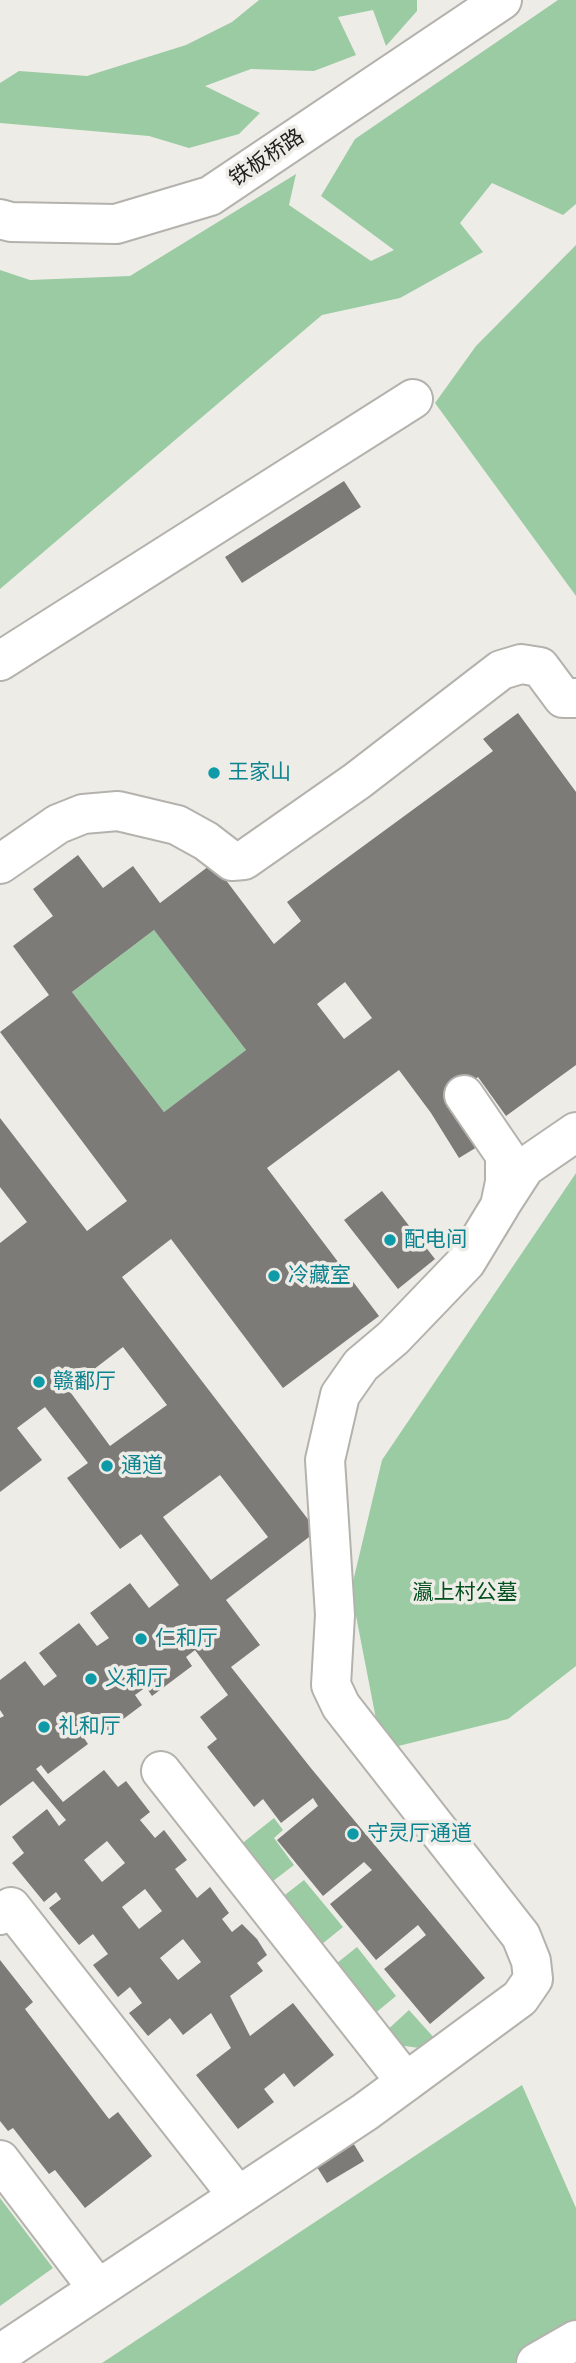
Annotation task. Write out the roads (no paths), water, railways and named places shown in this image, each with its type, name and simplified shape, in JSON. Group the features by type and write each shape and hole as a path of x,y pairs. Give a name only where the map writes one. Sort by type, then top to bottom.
{"street":[{"name":"铁板桥路","path":"0,219 11,222 116,224 210,197 502,0"},
{"path":"0,662 413,399"},
{"path":"0,864 58,824 83,814 118,811 177,825 206,841 232,861 244,860 356,781 501,670 521,664 540,667 571,704"},
{"path":"464,1095 505,1154 505,1182 500,1206"},
{"path":"0,2354 365,2112 520,1998 533,1979 531,1961 521,1936 341,1706 331,1685 335,1615 325,1460 340,1395 361,1365 393,1338 466,1262 525,1167 576,1132"},
{"path":"161,1771 406,2082"},
{"path":"0,1915 10,1907 238,2196"},
{"path":"0,2161 98,2289"},
{"path":"536,2363 576,2340"}],"place":[{"name":"王家山","path":"214,773"},
{"name":"配电间","path":"390,1240"},
{"name":"冷藏室","path":"274,1276"},
{"name":"赣鄱厅","path":"39,1382"},
{"name":"通道","path":"107,1466"},
{"name":"仁和厅","path":"141,1639"},
{"name":"义和厅","path":"91,1679"},
{"name":"礼和厅","path":"44,1727"},
{"name":"守灵厅通道","path":"353,1834"}],"park label":[{"name":"瀛上村公墓","path":"465,1593"}]}
